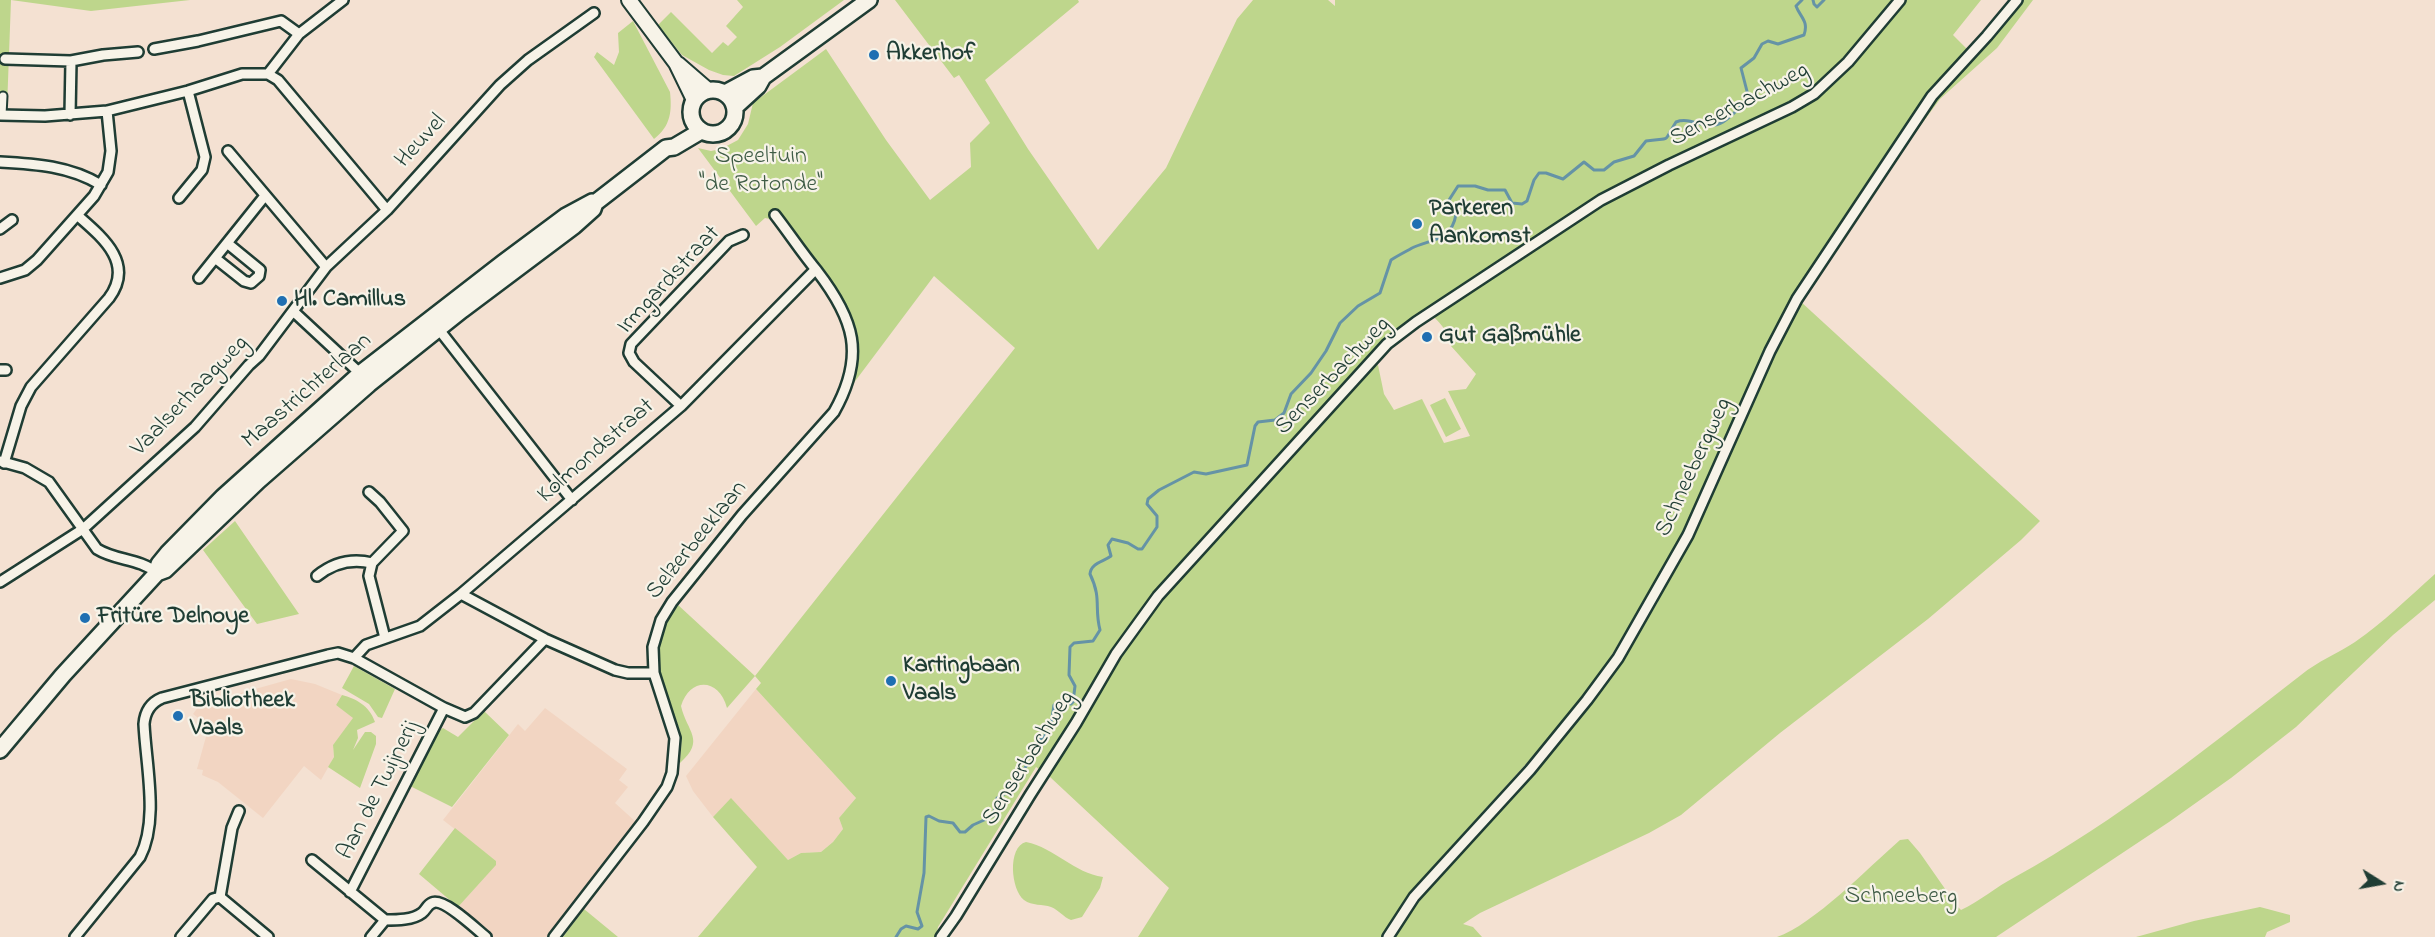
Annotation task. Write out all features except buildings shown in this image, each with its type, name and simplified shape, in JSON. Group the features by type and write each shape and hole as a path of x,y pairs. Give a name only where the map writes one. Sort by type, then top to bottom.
{"main road":[{"path":"629,0 676,63 694,100 691,117 701,131 714,135 726,130 734,120 735,107 725,93 708,90 694,100"},
{"path":"735,107 758,86 763,77 870,0"},
{"path":"676,63 708,90"},
{"path":"725,93 753,78 763,77"},
{"name":"Maastrichterlaan","path":"666,148 668,140 691,117"},
{"name":"Maastrichterlaan","path":"0,750 63,675 156,573 159,564 200,519 311,416 365,379 566,216 589,202 595,202 666,148 674,147 701,131"}],"street":[{"path":"268,74 299,34 343,0"},
{"name":"Senserbachweg","path":"941,937 1140,618 1387,344 1421,318 1601,201 1814,94 1855,54 1900,0"},
{"name":"Schneebergweg","path":"1388,937 1414,897 1530,770 1618,658 1688,535 1770,351 1797,299 1932,96 2017,0"},
{"name":"Heuvel","path":"293,310 326,267 387,210 500,85 528,60 594,13"},
{"path":"154,49 280,21 299,34"},
{"path":"5,59 71,61 138,52"},
{"path":"70,115 71,61"},
{"path":"3,96 1,115 70,115 107,111 188,91 242,74 268,74 278,80 387,210"},
{"path":"179,198 201,170 205,157 188,91"},
{"path":"0,278 25,270 37,260 101,185 111,161 107,111"},
{"path":"228,151 264,197 326,267"},
{"path":"0,162 44,165 85,175 101,185"},
{"path":"199,278 264,197"},
{"path":"77,215 113,250 118,273 115,288 25,396 2,462 25,468 49,482 93,544 104,553 146,564 156,573"},
{"name":"Selzerbeeklaan","path":"554,937 643,822 667,787 672,773 676,748 674,729 654,672 653,647 656,630 672,602 742,515 834,412 842,397 851,364 851,334 839,301 775,215"},
{"path":"0,229 12,220"},
{"name":"Irmgardstraat","path":"681,406 634,363 629,353 631,344 729,241 743,235"},
{"path":"214,258 244,281 251,283 256,279 260,270 227,243"},
{"name":"Kolmondstraat","path":"354,658 366,645 420,626 461,594 681,406 815,270"},
{"path":"293,310 365,379"},
{"name":"Vaalserhaagweg","path":"0,582 83,529 195,427 259,356 293,310"},
{"path":"434,323 572,500"},
{"path":"369,492 403,531 372,563 369,576 386,638"},
{"path":"316,576 330,565 360,560 372,563"},
{"path":"461,594 545,639 615,670 628,673 654,672"},
{"path":"75,937 145,848 150,818 144,720 148,708 158,700 338,653 354,658 459,716 469,716 545,639"},
{"name":"Aan de Twijnerij","path":"350,892 444,708"},
{"path":"220,897 232,828 238,811"},
{"path":"312,860 385,920"},
{"path":"181,937 213,900 220,897"},
{"path":"220,897 268,937"},
{"path":"371,937 385,920 416,916 424,912 429,904 436,902 446,905 486,937"}],"shaded area":[{"path":"291,679 315,684 342,695 336,705 355,718 333,745 334,757 321,780 304,766 263,818 218,782 202,775 203,770 197,769 209,726 193,714 199,706 195,703 203,694 212,701"},
{"path":"756,689 856,798 839,818 843,829 821,852 801,853 788,860 731,799 713,817 693,791 686,776"},
{"path":"545,708 627,769 619,780 628,787 615,803 636,822 548,937 493,937 458,907 496,861 443,820 518,724 525,731"}],"green space":[{"path":"0,0 11,0 7,108 0,108"},
{"path":"11,0 190,0 91,11"},
{"path":"737,0 844,0 780,47 734,76 709,70 682,55 658,25 671,12 712,53 723,42 728,46 737,37 726,26 743,7"},
{"name":"Speeltuin \"de Rotonde\"","path":"895,0 1078,0 1079,2 985,80 1028,149 1098,250 1166,168 1237,19 1253,0 1328,0 1335,6 1335,0 1981,0 1953,35 1967,49 1927,96 1900,134 1892,147 1899,152 1800,301 2040,521 1928,619 1780,733 1681,815 1649,833 1480,913 1463,924 1473,927 1482,937 1391,937 1414,901 1534,772 1605,686 1658,602 1648,594 1608,661 1584,695 1553,734 1420,881 1382,937 1138,937 1169,888 1050,777 1036,767 938,927 936,937 698,937 757,867 713,817 731,798 788,860 801,853 821,852 833,842 843,829 839,818 856,798 756,689 761,683 755,676 1015,348 934,276 853,384 857,356 855,333 849,315 832,282 785,222 765,218 756,226 698,148 711,151 721,149 738,140 748,124 753,103 826,49 886,140 930,200 971,167 970,143 990,123 959,75 954,78","holes":["1428,310 1446,331 1451,346 1476,374 1466,389 1448,391 1470,436 1444,443 1422,399 1394,410 1384,394 1378,365 1366,372 1362,364 1386,340"]},
{"path":"2021,0 2033,0 1997,48 1940,99 1907,144 1906,140 1932,100"},
{"path":"633,21 670,92 669,118 664,129 654,139 594,57 597,52 614,65 619,52 618,33"},
{"path":"1445,398 1461,429 1446,437 1430,405"},
{"path":"235,521 299,614 257,624 203,550"},
{"name":"Schneeberg","path":"2435,574 2435,600 2393,635 2296,727 2231,778 2169,822 1996,937 1777,937 1807,921 1824,908 1900,840 1908,839 1961,910 2090,832 2126,807 2197,756 2307,670 2365,635"},
{"path":"677,604 755,676 727,708 718,691 711,687 697,686 691,690 681,706 693,742 688,755 680,763 680,733 662,687 657,665 661,633"},
{"path":"354,666 395,689 382,718 378,717 369,704 342,688"},
{"path":"342,695 362,704 375,722 357,730 358,738 353,750 365,732 371,732 376,736 376,744 360,788 328,767 334,757 333,745 353,718 336,705"},
{"path":"484,711 509,735 452,807 410,786 438,731 443,728 458,737"},
{"path":"455,828 496,861 496,865 458,907 419,874"},
{"path":"1026,842 1046,849 1083,871 1103,877 1100,888 1082,917 1071,920 1051,907 1027,902 1020,895 1014,879 1014,860 1020,846"},
{"path":"2260,907 2290,915 2290,922 2267,932 2265,937 2136,937 2194,921"},
{"path":"584,909 618,937 563,937"}],"waterway":[{"path":"896,937 906,926 918,929 922,926 917,912 924,873 926,817 953,823 960,832 965,832 973,825 993,816 997,798 1014,789 1026,766 1032,762 1036,744 1050,731 1054,705 1061,701 1071,704 1073,702 1075,686 1069,675 1070,647 1074,643 1093,641 1100,630 1097,597 1090,574 1091,570 1095,565 1111,556 1108,545 1112,539 1142,549 1157,527 1157,516 1147,504 1148,499 1159,490 1194,472 1206,474 1247,465 1255,426 1258,422 1275,420 1284,413 1291,394 1311,373 1326,351 1340,323 1358,306 1380,293 1391,260 1412,248 1440,238 1450,229 1456,214 1449,200 1458,186 1505,190 1512,203 1522,204 1527,201 1534,180 1539,173 1563,179 1584,162 1594,170 1604,170 1614,162 1634,156 1646,141 1666,138 1676,122 1688,121 1705,125 1717,125 1723,122 1749,99 1741,68 1754,58 1762,44 1768,41 1778,44 1804,35 1805,23 1796,6 1802,0"},
{"path":"1813,0 1817,7 1824,0"}],"place":[{"name":"Akkerhof","path":"874,55"},
{"name":"Parkeren Aankomst","path":"1417,224"},
{"name":"Hl. Camillus","path":"282,301"},
{"name":"Gut Gaßmühle","path":"1427,337"},
{"name":"Fritüre Delnoye","path":"85,618"},
{"name":"Kartingbaan Vaals","path":"891,681"},
{"name":"Bibliotheek Vaals","path":"178,716"}]}
